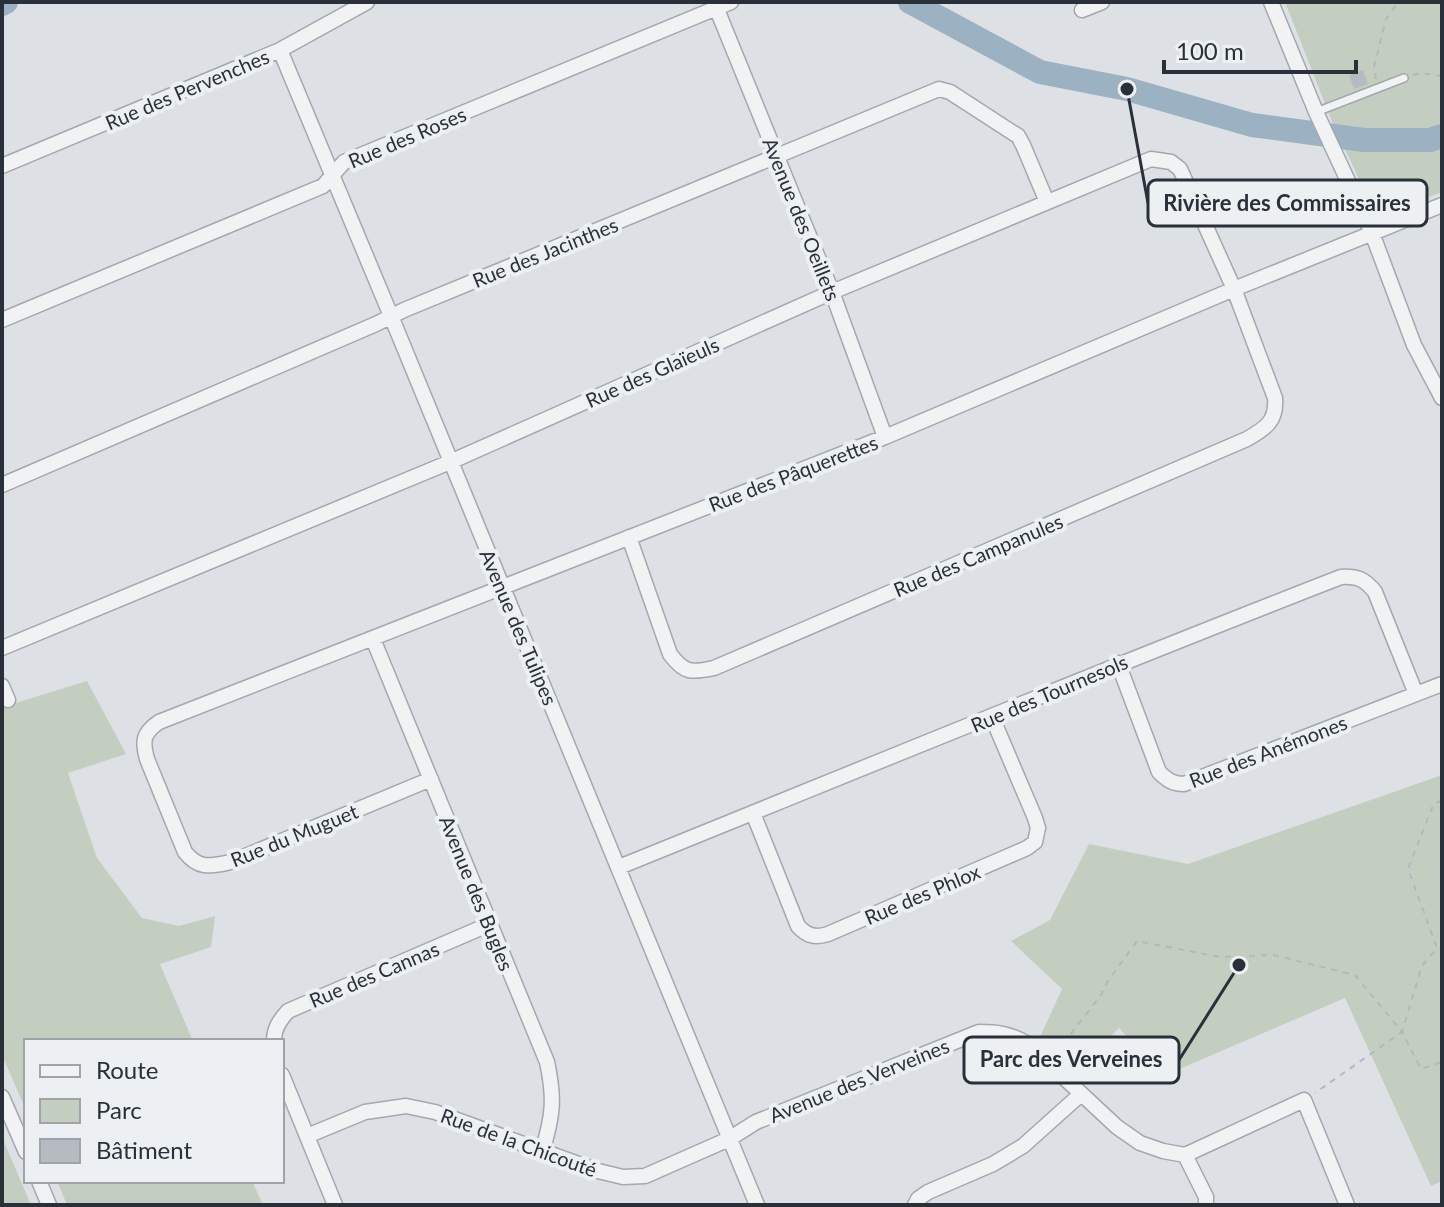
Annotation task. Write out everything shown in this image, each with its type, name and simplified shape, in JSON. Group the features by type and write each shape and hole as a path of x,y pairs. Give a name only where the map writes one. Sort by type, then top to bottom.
{"street":[{"name":"Rue des Pervenches","path":"2,166 280,50 367,2"},
{"name":"Rue des Roses","path":"2,320 323,186 344,162 715,5 731,2"},
{"path":"1082,10 1102,2"},
{"path":"1271,2 1316,112 1372,233 1414,345 1442,398"},
{"name":"Avenue des Oeillets","path":"715,5 832,292 885,437"},
{"name":"Avenue des Tulipes","path":"280,50 757,1205"},
{"name":"Rue des Jacinthes","path":"2,485 391,316 939,89 950,92 1018,136 1047,202"},
{"name":"Rue des Glaïeuls","path":"2,648 450,462 832,292 1151,159 1171,162 1180,169 1234,289"},
{"name":"Rue des Pâquerettes","path":"145,737 150,728 159,722 885,437 1234,289 1442,205"},
{"name":"Rue des Campanules","path":"629,537 670,654 678,666 688,671 714,668 1263,430 1276,411 1275,398 1234,289"},
{"name":"Rue des Tournesols","path":"619,867 1118,663 1341,577 1352,576 1367,581 1375,592 1416,694"},
{"name":"Avenue des Bugles","path":"373,639 547,1062 553,1106 542,1152"},
{"name":"Rue des Anémones","path":"1118,663 1159,772 1175,784 1184,784 1442,684"},
{"name":"Rue des Phlox","path":"753,813 798,926 804,933 813,936 828,934 1035,842 1038,828 1035,818 992,717"},
{"name":"Rue du Muguet","path":"145,737 147,759 185,852 193,862 203,865 231,862 431,779"},
{"name":"Rue des Cannas","path":"274,1039 280,1021 288,1011 490,924"},
{"name":"Avenue des Verveines","path":"729,1139 756,1122 979,1032 1012,1035 1028,1044 1117,1127 1140,1143 1185,1155"},
{"path":"284,1080 335,1205"},
{"path":"915,1205 928,1192 993,1164 1023,1146 1081,1094"},
{"path":"2,1097 24,1147"},
{"path":"1206,1205 1206,1197 1185,1155 1304,1100 1347,1205"},
{"name":"Rue de la Chicouté","path":"307,1136 365,1112 406,1106 435,1112 542,1152 623,1177 645,1176 729,1139"},
{"path":"40,1183 49,1205"}],"lane":[{"path":"1316,112 1404,78"}],"path":[{"path":"1378,88 1374,67 1386,19 1398,2"},
{"path":"1404,78 1420,73 1442,76"},
{"path":"1304,1100 1402,1032 1422,966 1437,948 1408,869 1434,803 1442,801"},
{"path":"1055,1054 1101,995 1137,941 1220,957 1273,955 1355,975 1402,1032 1421,1069 1442,1062"}],"green space":[{"path":"1285,2 1442,2 1442,192 1377,217 1333,124"},
{"path":"87,681 126,754 68,773 97,858 142,918 179,926 215,916 211,947 160,964 192,1039 24,1039 24,1105 2,1055 2,704 9,705"},
{"path":"1442,775 1442,1181 1431,1186 1345,998 1163,1076 1119,1028 1073,1074 1040,1037 1062,989 1011,941 1050,920 1089,844 1188,864"},
{"path":"2,1137 31,1205 2,1205"},
{"path":"58,1183 253,1183 263,1205 67,1205"}],"building":[{"path":"1363,70 1368,84 1354,89 1349,75"}],"waterway":[{"path":"2,4 6,2"},
{"path":"910,2 1040,72 1127,89 1252,125 1364,140 1430,140 1442,136"}],"place":[{"name":"Rivière des Commissaires","path":"1127,89"},
{"name":"Parc des Verveines","path":"1239,965"}]}
